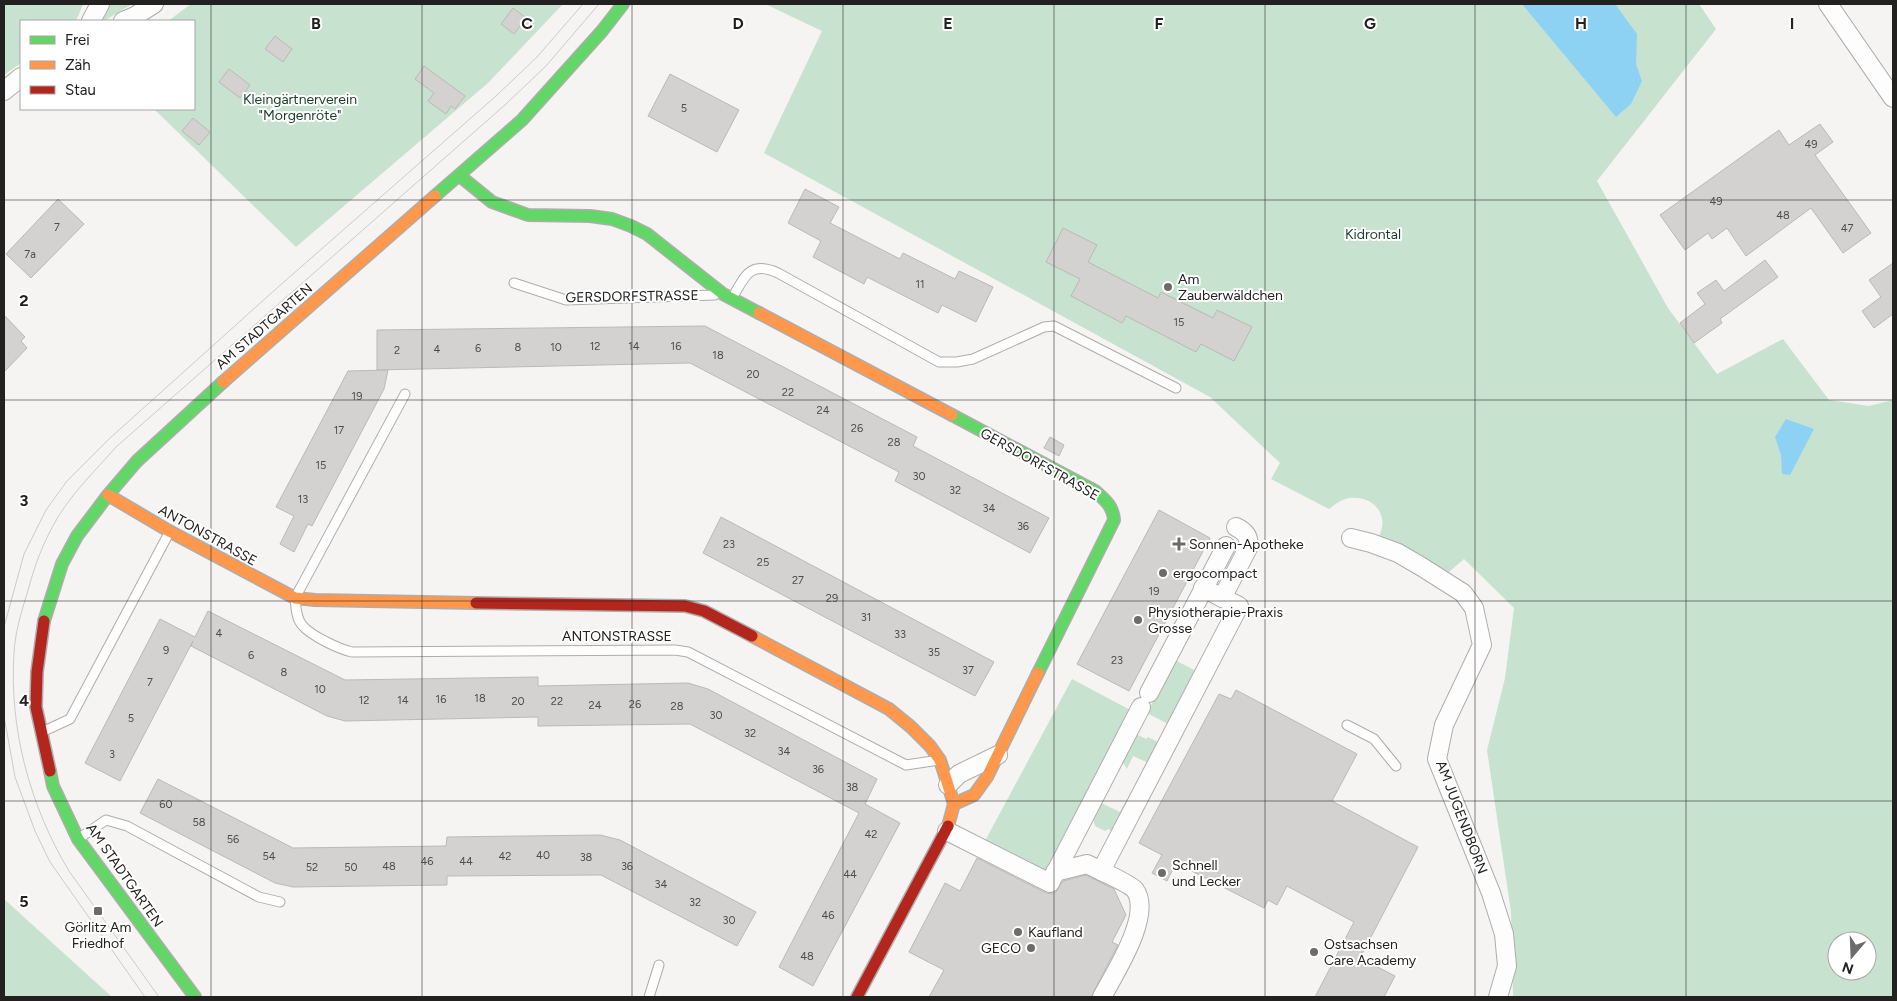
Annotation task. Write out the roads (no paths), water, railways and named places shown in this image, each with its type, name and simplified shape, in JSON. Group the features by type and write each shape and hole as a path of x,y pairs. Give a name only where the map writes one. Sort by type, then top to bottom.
{"street":[{"path":"92,20 100,4"},
{"path":"126,20 136,16 154,4"},
{"name":"AM STADTGARTEN","path":"195,997 78,839 53,786 36,707 37,672 47,610 62,564 77,536 137,461 186,414 522,120 602,31 623,4"},
{"path":"1828,4 1893,98"},
{"path":"4,91 20,78"},
{"name":"GERSDORFSTRASSE","path":"460,176 492,202 528,215 590,216 612,219 631,226 646,234 727,296 1095,492 1110,504 1114,513 1114,520 987,777 974,795 954,804"},
{"name":"ANTONSTRASSE","path":"108,495 169,531 295,598 315,600 685,606 704,611 889,709 930,746 940,760 954,804"},
{"path":"1222,598 1248,548 1249,539 1246,534 1236,527"},
{"name":"AM JUGENDBORN","path":"1351,538 1398,553 1463,594 1474,608 1482,646 1444,726 1437,759 1491,893 1504,934 1507,966 1498,997"},
{"path":"948,831 1050,883 1226,546"},
{"path":"1102,871 1239,606 1203,588"},
{"path":"948,785 959,774 998,755"},
{"path":"857,997 948,831 954,804"},
{"path":"1055,872 1087,864 1134,889 1140,902 1136,931 1102,997"}],"lane":[{"path":"727,296 753,269 762,267 778,273 938,362 956,362 972,359 1044,327 1054,326 1176,388"},
{"name":"GERSDORFSTRASSE","path":"514,283 566,300 727,296"},
{"path":"295,598 405,394"},
{"path":"42,732 70,719 169,531"},
{"name":"ANTONSTRASSE","path":"295,598 296,611 301,625 339,648 352,652 675,650 688,652 906,765 940,760"},
{"path":"1347,725 1374,739 1396,766"},
{"path":"78,839 106,820 127,826 259,897 280,902"},
{"path":"649,997 659,965"}],"water":[{"path":"1522,4 1615,4 1637,34 1636,64 1642,81 1631,104 1616,117"},
{"path":"1786,419 1814,429 1790,475 1782,474 1781,455 1775,437"}],"tram line":[{"path":"4,627 24,554 46,510 67,481 109,439 277,288 496,96 537,57 583,4"},
{"path":"159,997 69,871 43,820 25,766 15,710 13,682 15,646 23,608 43,545 71,498 116,447 506,104 546,66 599,4"},
{"path":"4,716 15,777 35,831 50,862 145,997"}],"place":[{"name":"Am Zauberwäldchen","path":"1168,287"},
{"name":"Sonnen-Apotheke","path":"1179,544"},
{"name":"ergocompact","path":"1163,573"},
{"name":"Physiotherapie-Praxis Grosse","path":"1138,620"},
{"name":"Schnell und Lecker","path":"1162,873"},
{"name":"Görlitz Am Friedhof","path":"98,911"},
{"name":"Kaufland","path":"1018,932"},
{"name":"GECO","path":"1031,948"},
{"name":"Ostsachsen Care Academy","path":"1314,952"}],"park label":[{"name":"Kleingärtnerverein \"Morgenröte\"","path":"300,108"},
{"name":"Kidrontal","path":"1373,234"}]}
